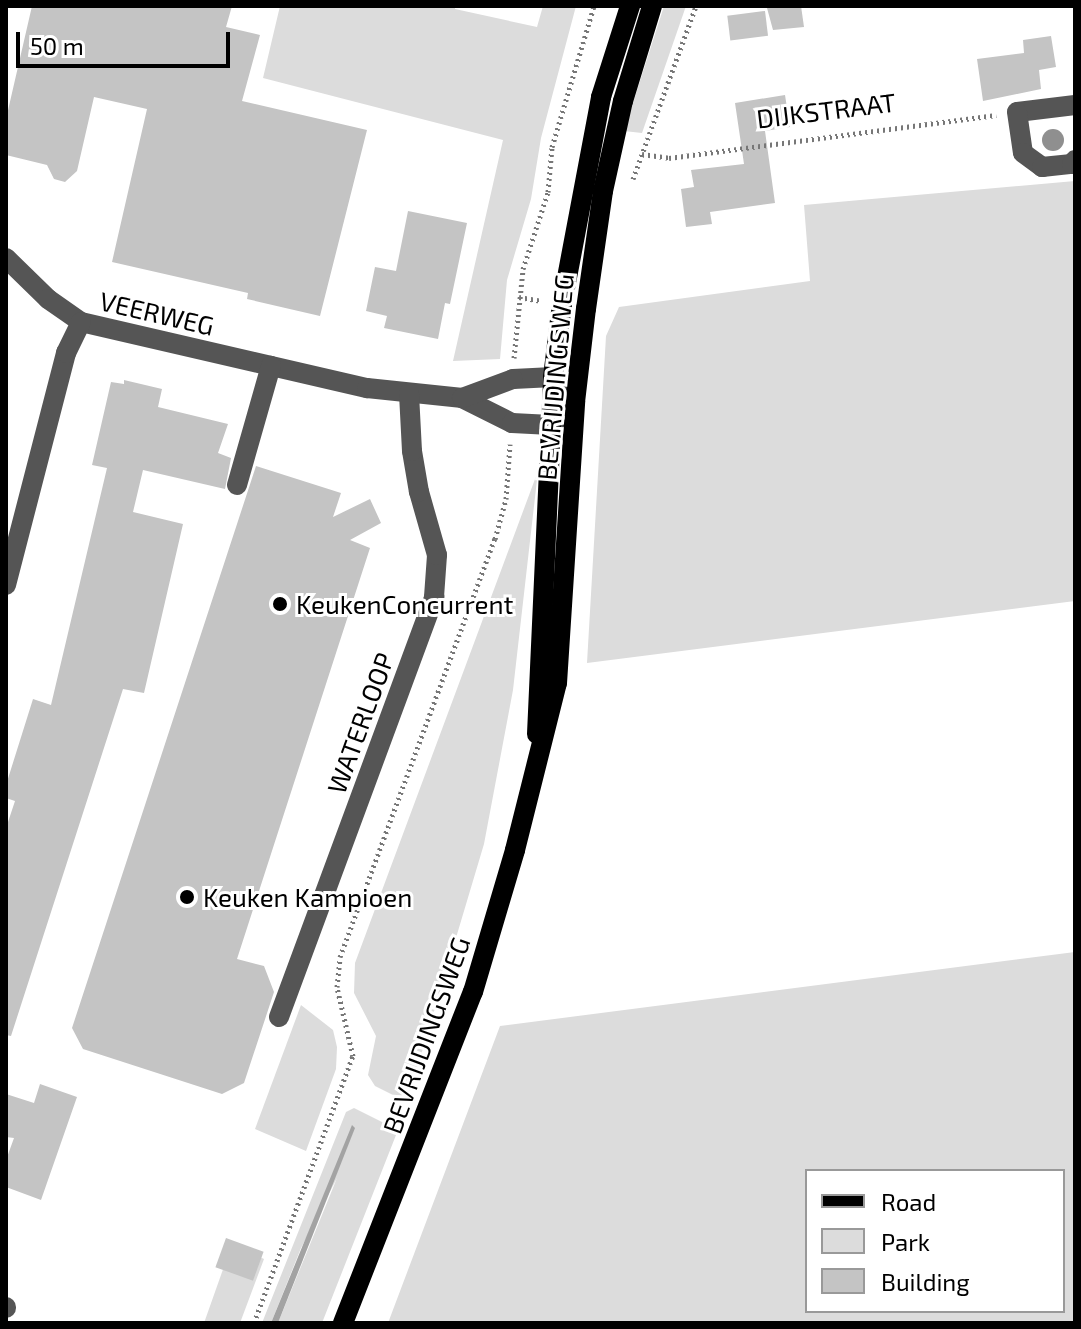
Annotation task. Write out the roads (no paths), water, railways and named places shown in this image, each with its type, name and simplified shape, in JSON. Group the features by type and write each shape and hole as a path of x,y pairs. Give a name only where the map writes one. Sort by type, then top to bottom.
{"main road":[{"name":"BEVRIJDINGSWEG","path":"537,758 536,707 553,377 582,186 601,97 630,6"},
{"name":"BEVRIJDINGSWEG","path":"343,1323 473,992 515,850 557,683 575,402 603,191 623,101 652,6"}],"street":[{"path":"1075,105 1017,112 1023,153 1042,167 1072,164 1075,160"},
{"name":"VEERWEG","path":"6,258 48,299 81,322 367,388 462,398 512,423 551,425"},
{"path":"6,585 66,353 81,322"},
{"path":"237,485 271,366"},
{"name":"VEERWEG","path":"462,398 513,379 553,377"},
{"path":"551,425 575,402 553,377"},
{"name":"WATERLOOP","path":"279,1017 434,597 437,555 416,478 409,393"}],"place":[{"name":"KeukenConcurrent","path":"280,604"},
{"name":"Keuken Kampioen","path":"187,897"}]}
